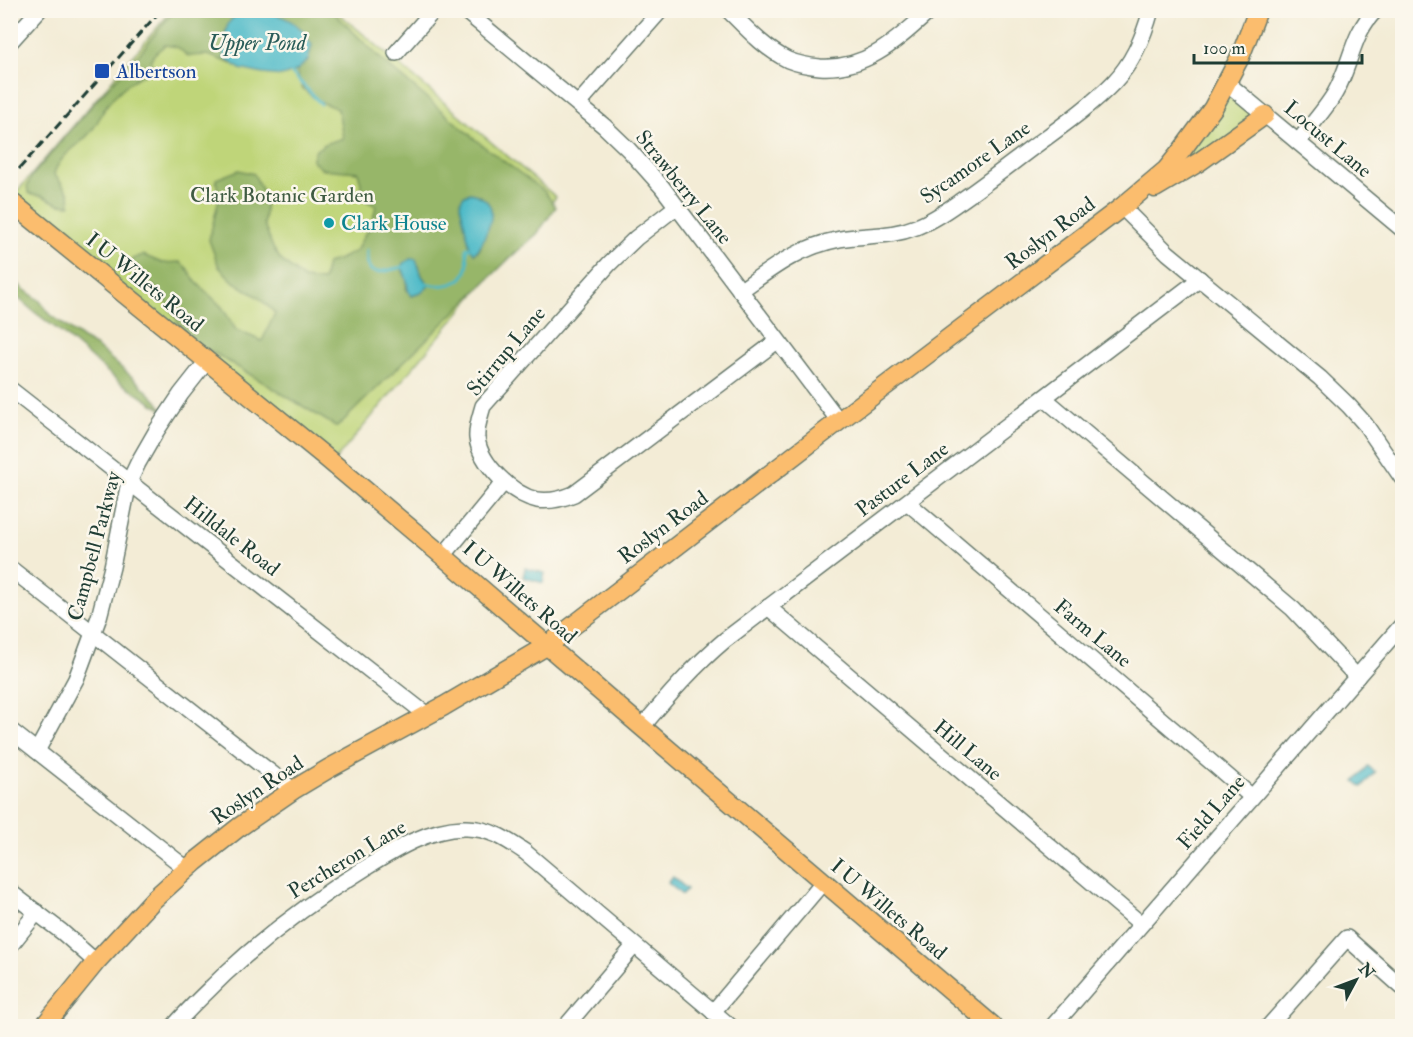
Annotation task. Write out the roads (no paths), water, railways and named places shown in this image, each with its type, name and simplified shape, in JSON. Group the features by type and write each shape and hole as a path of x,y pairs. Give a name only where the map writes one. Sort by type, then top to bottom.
{"main road":[{"name":"Roslyn Road","path":"44,1026 96,962 154,898 238,828 328,769 548,645 1122,207 1166,170 1212,108 1240,57 1258,10"},
{"path":"1122,207 1199,162 1265,115"},
{"name":"I U Willets Road","path":"10,201 323,455 993,1026"}],"street":[{"path":"10,42 39,10"},
{"path":"396,53 434,10"},
{"name":"Strawberry Lane","path":"464,10 604,126 629,150 662,187 839,421"},
{"path":"578,104 661,10"},
{"path":"728,10 766,46 788,60 807,66 835,68 859,63 876,54 909,30 931,10"},
{"name":"Sycamore Lane","path":"740,291 780,262 802,250 840,239 896,233 916,228 939,217 1065,123 1114,82 1132,58 1144,35 1151,10"},
{"path":"1298,142 1335,93 1359,32 1376,10"},
{"name":"Locust Lane","path":"1227,83 1402,229"},
{"name":"Stirrup Lane","path":"676,207 636,238 609,264 483,406 477,427 477,440 488,464 504,482 537,500 555,500 574,494 777,340"},
{"path":"1122,207 1168,253 1320,378 1349,405 1402,478"},
{"name":"Pasture Lane","path":"642,727 685,677 725,640 1200,279"},
{"name":"Campbell Parkway","path":"37,751 76,679 99,617 112,567 129,482 157,430 207,361"},
{"name":"Hilldale Road","path":"10,389 427,715"},
{"path":"1044,398 1293,609 1357,677"},
{"path":"443,556 504,482"},
{"name":"Farm Lane","path":"907,502 1252,797"},
{"path":"10,568 293,790"},
{"name":"Hill Lane","path":"768,607 1141,924"},
{"name":"Field Lane","path":"1053,1026 1402,625"},
{"path":"10,730 187,869"},
{"name":"Percheron Lane","path":"174,1026 241,959 295,915 337,885 385,856 430,833 464,828 483,829 501,835 525,852 730,1026"},
{"path":"713,1012 823,882"},
{"path":"10,892 96,962"},
{"path":"10,946 37,912"},
{"path":"1269,1026 1347,938 1402,987"},
{"path":"566,1026 634,946"}],"water":[{"name":"Upper Pond","path":"247,10 276,15 296,24 312,45 308,60 296,71 282,76 240,69 224,57 227,26 233,18"},
{"path":"471,193 485,200 491,210 488,229 481,245 474,253 470,248 460,205 463,196"},
{"path":"410,259 416,259 422,276 428,284 428,287 421,293 411,296 403,268 403,264"},
{"path":"525,568 545,573 543,583 523,577"},
{"path":"1368,766 1375,772 1362,787 1355,781"},
{"path":"673,877 687,889 682,895 668,883"}],"waterway":[{"path":"289,70 321,104"},
{"path":"425,283 444,285 461,279 468,265 467,248 470,248"},
{"path":"367,250 367,260 372,270 381,272 403,267 405,269"}],"railway":[{"path":"10,179 161,10"}],"place":[{"name":"Albertson","path":"102,71"},
{"name":"Clark House","path":"329,223"}],"park label":[{"name":"Clark Botanic Garden","path":"282,195"}]}
